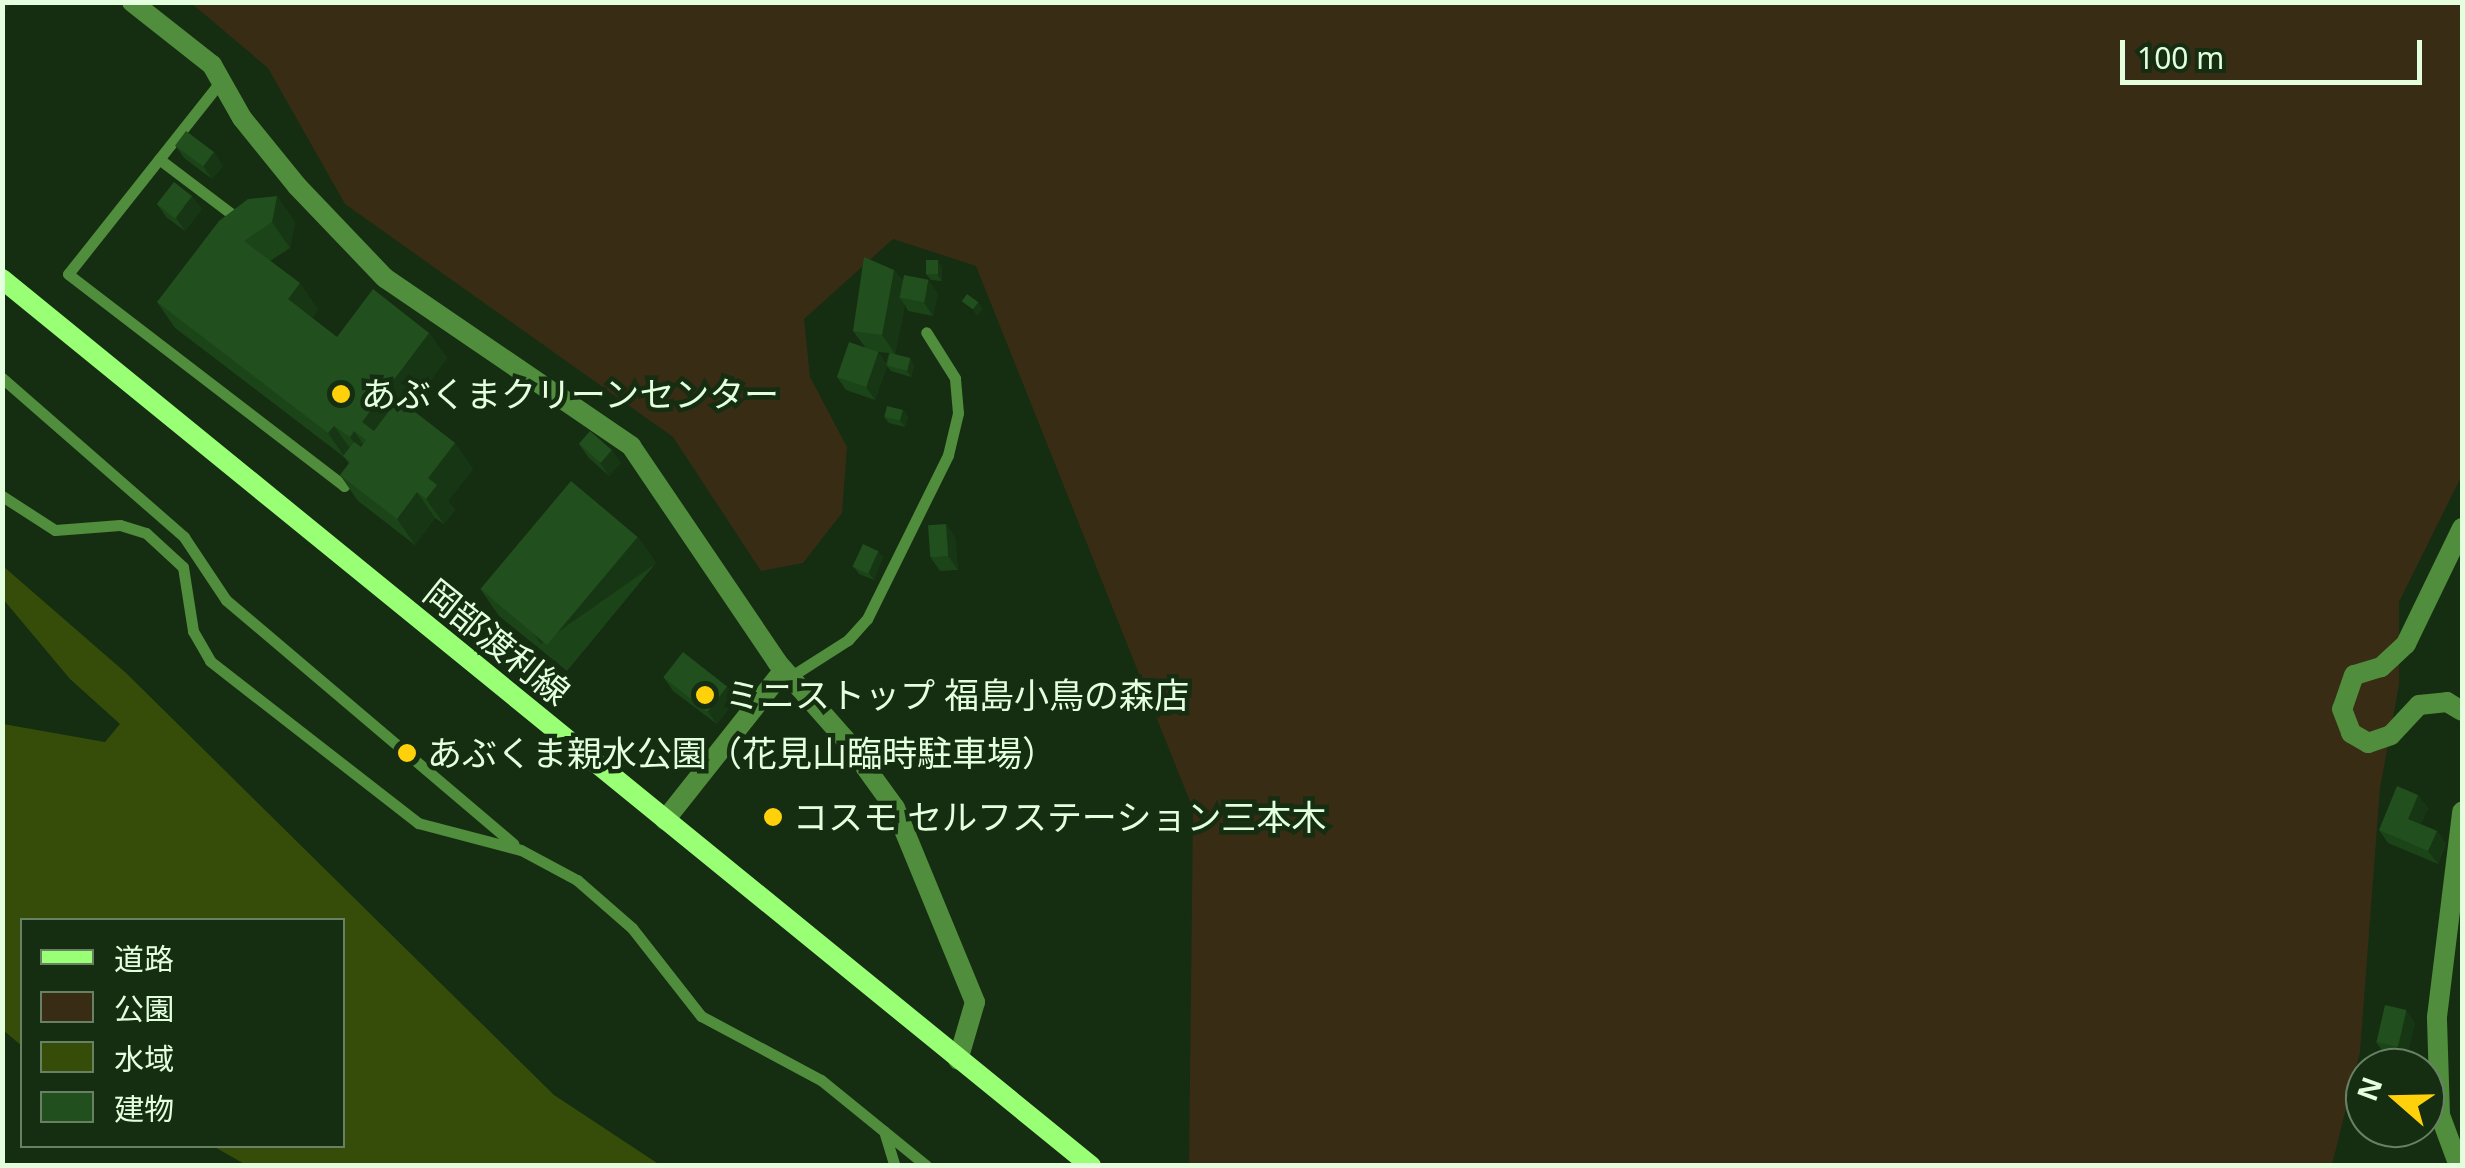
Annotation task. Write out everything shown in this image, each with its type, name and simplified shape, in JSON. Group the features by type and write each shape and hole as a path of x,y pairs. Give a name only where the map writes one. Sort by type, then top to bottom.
{"main road":[{"name":"岡部渡利線","path":"2,279 1091,1166"}],"street":[{"path":"132,2 212,65 297,186 385,278 631,446 787,674 895,808 975,1002 958,1060"},
{"path":"2462,528 2406,644 2382,668 2354,675 2342,710 2350,734 2368,743 2391,735 2420,705 2447,702 2462,711"},
{"path":"665,820 787,674"},
{"path":"2459,1166 2440,1114 2437,1034 2462,812"}],"lane":[{"path":"221,80 68,274 344,486 355,472"},
{"path":"159,159 237,218"},
{"path":"787,674 848,640 867,619 948,455 958,412 955,378 926,332"},
{"path":"2,378 184,537 226,600 521,850 599,896 700,1016 780,1053 927,1166"},
{"path":"2,496 55,530 120,526 146,533 183,567 192,631 210,661 418,823 521,850"},
{"path":"884,1131 895,1166"}],"green space":[{"path":"191,3 2462,3 2462,475 2399,602 2399,685 2380,788 2360,1048 2345,1048 2345,1113 2332,1165 1189,1165 1193,809 976,266 893,239 804,319 810,377 847,447 842,513 803,563 761,571 673,437 345,204 268,68"}],"water":[{"path":"3,566 126,673 554,1095 660,1165 248,1166 216,1148 345,1148 345,918 20,918 20,1044 3,1030 3,724 105,742 120,724 70,679 3,599"}],"building":[{"path":"186,131 214,152 203,166 175,145"},
{"path":"174,182 192,196 175,218 157,204"},
{"name":"あぶくまクリーンセンター","path":"277,196 272,222 244,241 300,283 288,299 337,337 373,289 429,333 362,422 374,431 398,399 455,443 428,478 437,485 426,499 417,492 397,519 340,475 350,462 343,456 354,442 361,447 366,440 354,431 350,437 334,426 328,433 157,302 219,221 248,199"},
{"path":"864,257 894,270 882,335 853,331"},
{"path":"926,260 938,260 938,274 926,274"},
{"path":"904,275 929,280 924,302 900,298"},
{"path":"967,294 978,302 973,310 962,301"},
{"path":"849,342 878,352 866,387 837,377"},
{"path":"890,353 910,358 907,371 887,366"},
{"path":"887,406 903,410 900,421 884,417"},
{"path":"590,431 612,450 601,463 579,444"},
{"path":"571,481 638,537 547,645 480,589"},
{"path":"946,524 948,556 930,557 928,525"},
{"path":"863,544 878,551 868,574 852,567"},
{"name":"ミニストップ 福島小鳥の森店","path":"683,652 727,686 707,712 663,677"},
{"path":"2397,786 2418,795 2408,819 2437,831 2428,851 2379,830"},
{"path":"2385,1005 2406,1010 2398,1047 2376,1042"}],"place":[{"name":"あぶくまクリーンセンター","path":"341,394"},
{"name":"ミニストップ 福島小鳥の森店","path":"705,695"},
{"name":"あぶくま親水公園（花見山臨時駐車場）","path":"407,753"},
{"name":"コスモ セルフステーション三本木","path":"773,817"}]}
